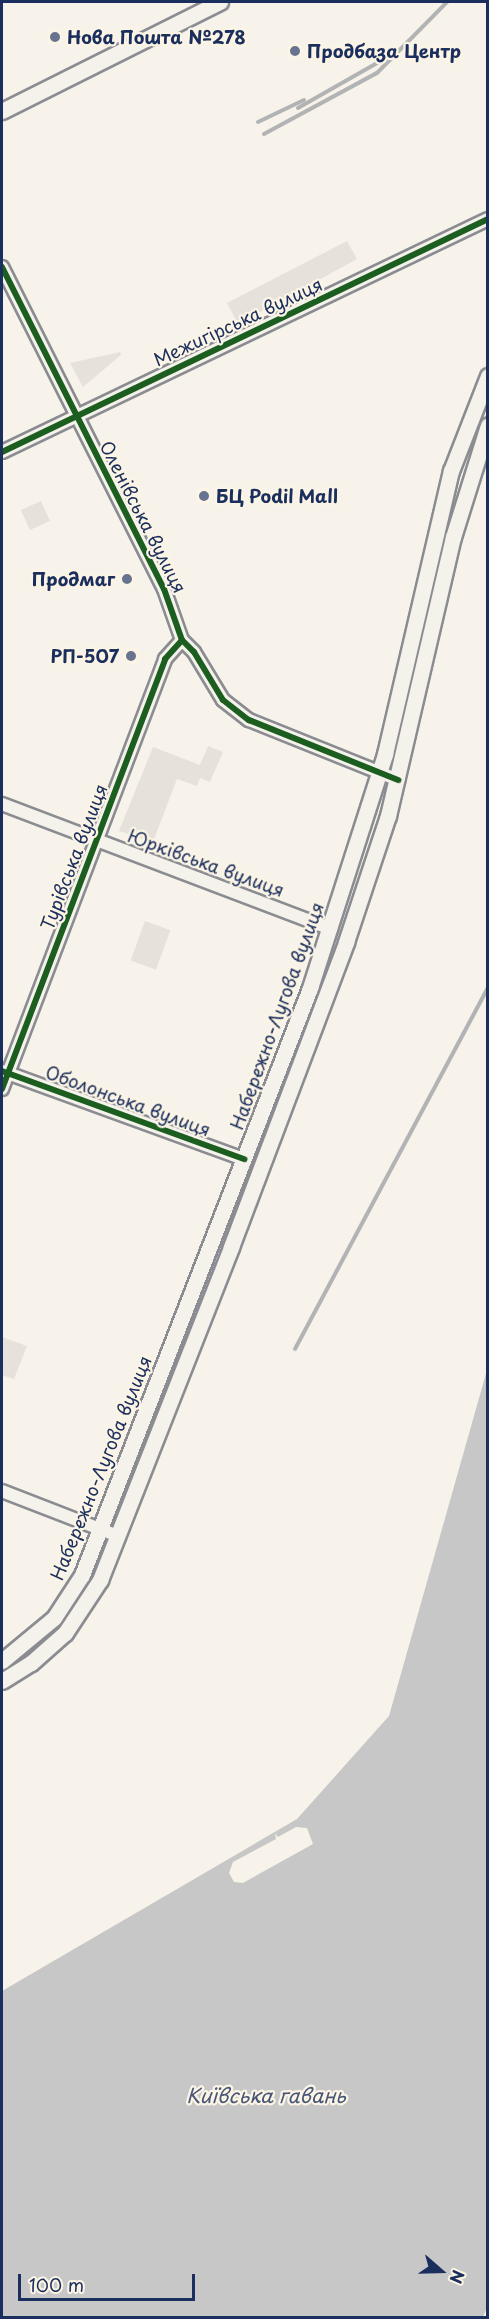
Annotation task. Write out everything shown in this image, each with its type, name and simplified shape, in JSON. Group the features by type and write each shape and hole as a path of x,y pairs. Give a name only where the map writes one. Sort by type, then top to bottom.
{"main road":[{"path":"2,111 220,2"},
{"name":"Набережно-Лугова вулиця","path":"2,1661 54,1618 82,1575 331,929 380,773 440,512 488,376"},
{"name":"Набережно-Лугова вулиця","path":"2,1681 32,1663 65,1633 100,1580 118,1536 340,961 398,780 453,537 488,425"}],"street":[{"name":"Межигірська вулиця","path":"2,452 488,219"},
{"name":"Оленівська вулиця","path":"2,267 164,590 182,640 198,658 223,700 239,714 398,780"},
{"name":"Турівська вулиця","path":"2,1089 5,1072 165,659 182,640"},
{"name":"Юрківська вулиця","path":"2,804 331,929"},
{"name":"Оболонська вулиця","path":"5,1072 244,1159"},
{"path":"2,1491 118,1536"}],"shaded area":[{"path":"347,241 357,259 244,321 236,320 227,303"},
{"path":"120,352 121,355 83,387 70,363"},
{"path":"41,501 50,521 30,530 21,510"},
{"path":"208,746 223,752 210,782 200,778 197,786 177,779 153,842 119,831 153,747 200,765"},
{"path":"145,921 170,930 156,970 131,960"},
{"path":"2,1337 27,1346 14,1379 2,1375"}],"water":[{"name":"Київська гавань","path":"487,1370 488,2305 483,2317 2,2318 2,1991 297,1819 389,1716"}],"pier":[{"path":"296,1827 307,1828 313,1844 243,1883 234,1882 229,1873 233,1862 276,1839 275,1833 278,1837"}],"railway":[{"path":"264,134 377,73 447,2"},
{"path":"298,108 379,62"},
{"path":"258,122 304,100"},
{"path":"295,1349 488,987"}],"cycle path":[{"path":"2,452 488,219"},
{"path":"2,267 164,589 182,640 194,652 223,700 249,720 398,780"},
{"path":"2,1089 165,659 182,640"},
{"path":"2,1071 244,1159"}],"place":[{"name":"Нова Пошта №278","path":"55,37"},
{"name":"Продбаза Центр","path":"295,51"},
{"name":"БЦ Podil Mall","path":"204,496"},
{"name":"Продмаг","path":"127,579"},
{"name":"РП-507","path":"131,656"}]}
